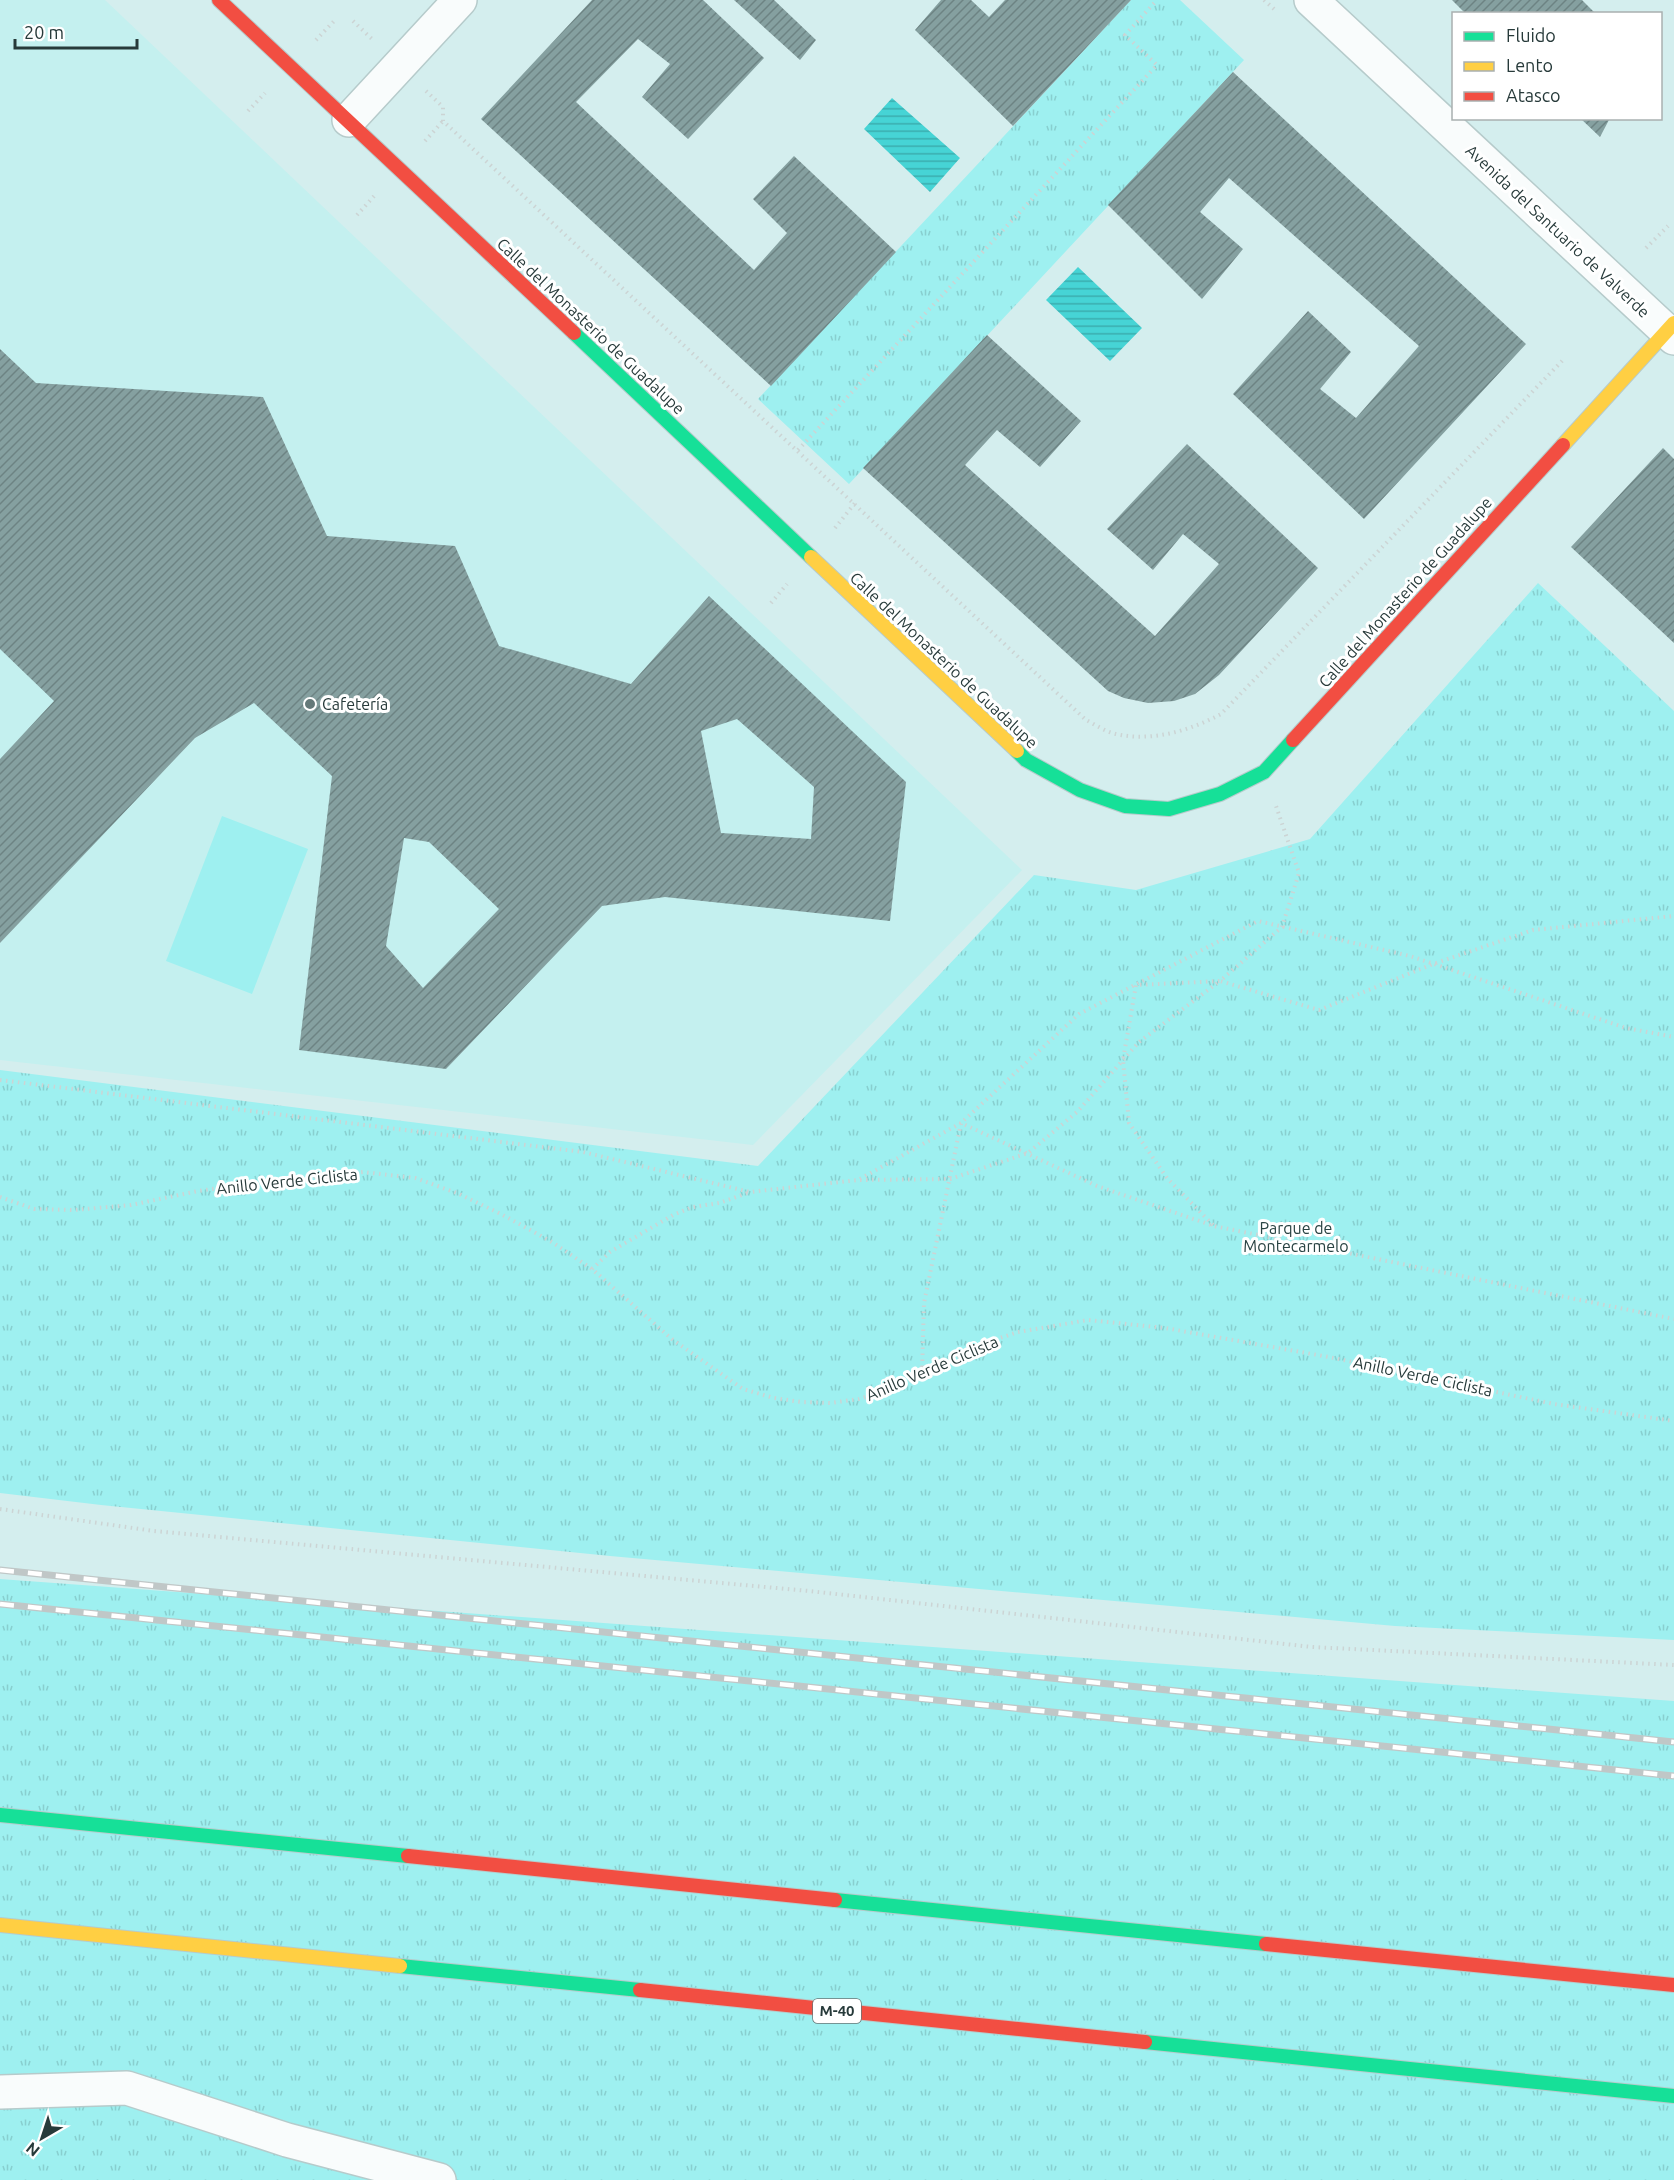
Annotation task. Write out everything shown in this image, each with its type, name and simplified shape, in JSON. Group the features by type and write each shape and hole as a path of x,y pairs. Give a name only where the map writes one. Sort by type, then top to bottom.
{"main road":[{"name":"Calle del Monasterio de Guadalupe","path":"219,0 1026,760 1080,790 1125,806 1169,808 1220,794 1264,772 1671,331"},
{"path":"0,1815 1674,1985"},
{"name":"M-40","path":"0,1925 1674,2096"}],"street":[{"path":"349,120 460,0"},
{"name":"Avenida del Santuario de Valverde","path":"1311,0 1671,331"},
{"path":"0,2092 127,2088 287,2140 439,2180"}],"path":[{"path":"798,450 1156,65 1125,35 1157,0"},
{"path":"443,107 443,121 1086,720 1116,734 1159,736 1198,726 1221,714 1563,360"},
{"path":"1646,248 1668,226"},
{"path":"592,1269 610,1252 674,1215 693,1207 719,1203 750,1192 858,1180 950,1179 1028,1153 1077,1112 1139,1042 1220,981 1282,927 1299,873 1264,772"},
{"path":"1136,985 1220,981 1319,1010 1433,964 1533,930 1642,917 1674,916"},
{"path":"858,1180 961,1123 1079,1014 1258,921 1410,956 1626,1029 1674,1037"},
{"path":"1136,985 1123,1060 1129,1123 1167,1178 1214,1226"},
{"path":"0,1080 584,1152 750,1192"},
{"path":"961,1123 1097,1186 1214,1226 1674,1319"},
{"path":"922,1373 924,1303 961,1123"},
{"name":"Anillo Verde Ciclista","path":"0,1197 34,1209 74,1210 131,1205 198,1191 261,1182 363,1172 415,1178 457,1193 542,1236 592,1269 673,1340 743,1389 774,1398 801,1402 859,1400 894,1388 988,1342 1018,1332 1088,1320 1165,1329 1329,1357 1554,1404 1674,1421"},
{"path":"0,1509 154,1531 809,1591 1312,1647 1674,1665"}],"shaded area":[{"path":"0,0 105,0 1022,870 753,1145 0,1060"},
{"path":"892,98 960,158 930,192 864,129"},
{"path":"1078,267 1142,328 1110,361 1046,300"}],"green space":[{"path":"1131,0 1180,0 1244,60 849,484 758,399"},
{"name":"Parque de Montecarmelo","path":"1538,583 1674,711 1674,1640 1395,1626 610,1556 0,1493 0,1070 758,1166 1034,875 1136,890 1310,839"},
{"path":"222,816 308,849 252,994 166,961"},
{"path":"0,1579 1674,1701 1674,2180 0,2180"}],"building":[{"path":"592,0 703,0 764,58 688,139 642,97 670,64 638,39 576,102 754,270 787,233 753,199 794,156 896,252 771,386 481,119"},
{"path":"734,0 774,0 816,40 800,60"},
{"path":"941,0 971,0 989,17 1005,0 1131,0 1013,126 915,30"},
{"path":"1452,0 1582,0 1594,12 1464,12"},
{"path":"1233,72 1526,344 1364,519 1233,394 1308,311 1351,352 1320,389 1356,418 1419,346 1229,178 1200,212 1243,249 1202,299 1108,205"},
{"path":"1582,120 1609,120 1600,137"},
{"path":"987,335 1081,421 1040,467 997,430 965,465 1155,636 1219,564 1183,534 1153,570 1107,529 1187,444 1318,568 1219,675 1195,694 1174,701 1148,703 1124,698 1108,691 863,468"},
{"path":"0,349 36,383 263,397 327,536 455,546 499,646 631,684 709,596 906,782 890,921 665,897 602,906 446,1069 299,1050 332,776 254,703 195,738 0,943 0,759 54,701 0,649","holes":["737,719 814,787 811,839 721,833 701,731","404,838 429,842 499,909 423,988 386,946"]},
{"path":"1663,448 1674,459 1674,643 1571,547"}],"railway":[{"path":"0,1570 1674,1742"},
{"path":"0,1604 1674,1776"}],"traffic: fast":[{"path":"574,333 811,557"},
{"path":"1017,751 1026,760 1080,790 1125,806 1169,809 1220,794 1264,772 1293,740"},
{"path":"0,1815 408,1856"},
{"path":"835,1900 1266,1944"},
{"path":"400,1966 640,1990"},
{"path":"1145,2042 1674,2096"}],"traffic: slow":[{"path":"1563,445 1674,323"},
{"path":"811,557 1017,751"},
{"path":"0,1925 400,1966"}],"traffic: jam":[{"path":"219,0 574,333"},
{"path":"1293,740 1563,445"},
{"path":"408,1856 835,1900"},
{"path":"1266,1944 1674,1985"},
{"path":"640,1990 1145,2042"}],"place":[{"name":"Cafetería","path":"310,704"}]}
